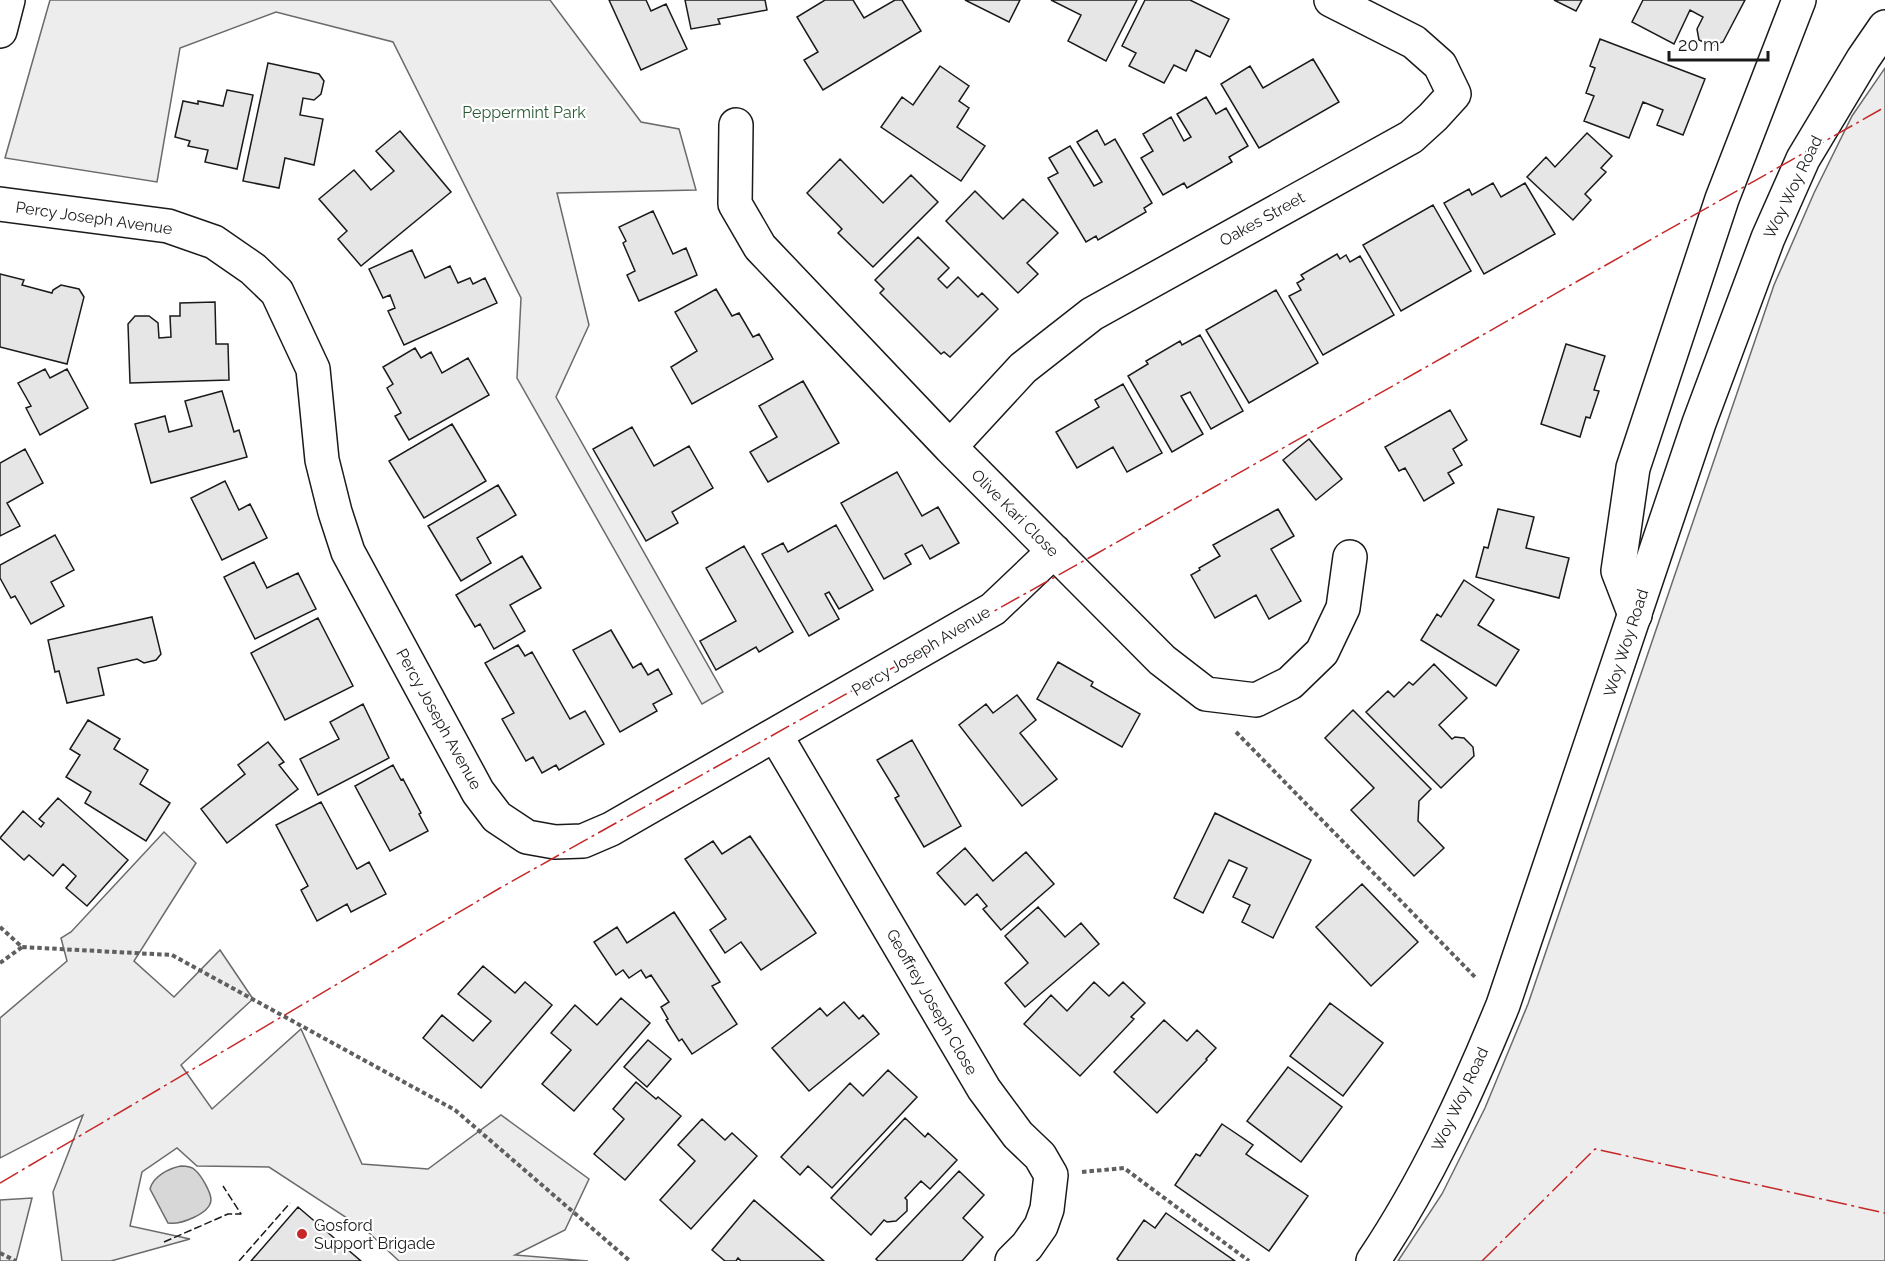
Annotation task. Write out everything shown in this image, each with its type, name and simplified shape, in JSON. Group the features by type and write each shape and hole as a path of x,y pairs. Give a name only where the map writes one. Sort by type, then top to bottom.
{"street":[{"path":"0,31 8,0"},
{"name":"Oakes Street","path":"950,447 1023,368 1092,314 1411,136 1454,94 1440,65 1414,42 1331,0"},
{"path":"1635,615 1618,571 1633,468 1722,199 1799,0"},
{"name":"Woy Woy Road","path":"1373,1261 1422,1177 1466,1092 1503,1005 1699,423 1768,238 1803,159 1863,59 1885,27"},
{"name":"Olive Kari Close","path":"736,125 735,204 760,247 950,447 1162,660 1206,694"},
{"name":"Percy Joseph Avenue","path":"0,204 168,226 214,242 253,269 277,292 313,369 322,460 348,552 478,792 497,817 527,837 555,842 583,841 611,829 993,609 1054,551"},
{"path":"1206,694 1256,700 1290,683 1323,652 1343,608 1350,558"},
{"name":"Geoffrey Joseph Close","path":"776,736 984,1089 1018,1134 1040,1156 1051,1175"},
{"path":"1012,1261 1027,1246 1041,1226 1047,1209 1051,1175"}],"path":[{"path":"1206,694 1240,738 1503,1005"},
{"path":"0,927 22,947"},
{"path":"0,963 22,947 172,955 455,1110 630,1261"},
{"path":"1051,1175 1124,1168 1250,1261"},
{"path":"0,1253 16,1261"}],"shaded area":[{"name":"Peppermint Park","path":"50,0 550,0 641,122 679,129 696,190 557,193 589,325 556,397 723,692 702,704 517,378 521,298 393,42 276,12 180,48 157,182 5,158"},
{"path":"1885,68 1885,1261 1398,1261 1442,1194 1485,1108 1528,1004 1774,285 1814,193 1852,116"},
{"path":"164,832 196,863 134,961 174,997 220,950 253,999 181,1065 212,1109 301,1029 362,1164 428,1169 501,1115 589,1179 565,1230 515,1255 588,1261 399,1261 367,1231 269,1167 197,1166 177,1148 142,1172 130,1226 190,1239 111,1261 62,1261 53,1192 83,1115 0,1158 0,1018 67,961 61,938 71,932"},
{"path":"181,1166 191,1167 197,1172 208,1188 211,1200 206,1210 194,1218 168,1223 150,1189 158,1177"},
{"path":"32,1198 16,1261 0,1261 0,1200"}],"building":[{"path":"609,0 646,0 651,11 666,4 687,49 641,70"},
{"path":"685,0 765,0 767,10 718,19 720,24 691,29"},
{"path":"825,0 853,0 864,18 895,0 902,0 921,31 823,90 804,60 818,52 797,17"},
{"path":"965,0 1020,0 1009,22"},
{"path":"1051,0 1137,0 1106,61 1068,41 1081,15"},
{"path":"1145,0 1190,0 1229,19 1210,57 1196,50 1186,71 1174,65 1164,83 1129,66 1136,53 1122,46"},
{"path":"1554,0 1582,0 1576,11"},
{"path":"1643,0 1745,0 1723,42 1712,46 1699,40 1697,29 1703,17 1690,10 1674,44 1632,22"},
{"path":"1600,39 1705,79 1683,135 1657,125 1663,110 1643,102 1629,138 1584,121 1594,96 1586,93 1595,68 1590,66"},
{"path":"1313,59 1339,102 1259,148 1221,84 1250,66 1263,88"},
{"path":"268,63 319,74 324,81 321,94 314,100 303,98 300,115 323,119 314,165 285,158 279,188 243,181"},
{"path":"940,66 969,86 959,101 969,108 957,127 985,146 961,181 881,127 902,97 913,105"},
{"path":"227,90 253,95 237,169 205,162 208,150 188,146 190,141 175,137 183,101 198,104 198,101 223,106"},
{"path":"1206,97 1216,114 1226,108 1248,146 1229,157 1232,162 1187,188 1184,183 1163,195 1141,158 1153,151 1143,134 1171,117 1184,141 1191,137 1177,114"},
{"path":"1097,130 1105,145 1115,139 1152,203 1144,208 1146,212 1098,240 1096,236 1086,242 1048,178 1058,173 1049,158 1070,146 1094,186 1102,182 1077,142"},
{"path":"400,131 451,192 361,266 338,239 347,231 319,199 354,170 371,190 394,171 376,151"},
{"path":"1587,133 1612,156 1601,168 1606,172 1585,194 1591,200 1573,220 1527,177 1546,157 1555,167"},
{"path":"840,159 883,203 911,175 938,202 873,267 838,233 842,229 807,193"},
{"path":"1493,183 1501,197 1525,183 1555,234 1484,274 1444,203 1469,189 1472,195"},
{"path":"975,191 1003,219 1023,199 1058,233 1027,263 1038,274 1018,293 946,221"},
{"path":"1433,205 1471,271 1401,311 1363,245"},
{"path":"653,211 673,254 686,248 697,275 639,301 627,275 635,271 619,227"},
{"path":"918,237 949,268 938,279 947,288 958,277 978,297 982,293 998,309 950,357 944,352 941,354 880,293 884,289 875,280"},
{"path":"412,250 425,278 450,266 458,283 470,278 473,284 485,278 497,303 404,345 388,311 395,308 390,295 383,298 369,269"},
{"path":"1337,254 1340,259 1346,255 1350,262 1360,256 1394,315 1323,355 1289,296 1301,290 1297,283 1304,279 1301,275"},
{"path":"0,274 24,280 22,285 52,293 61,285 79,289 84,297 67,364 0,347"},
{"path":"716,289 732,316 739,313 753,337 759,334 773,359 692,404 671,367 697,351 675,312"},
{"path":"1276,290 1318,363 1249,403 1206,330"},
{"path":"215,302 216,344 228,344 229,380 130,383 128,324 135,316 149,316 158,323 159,338 171,337 170,316 180,316 180,303"},
{"path":"1200,335 1243,411 1211,429 1190,392 1181,396 1203,434 1172,452 1128,376 1148,364 1146,361 1180,341 1182,345"},
{"path":"1566,344 1605,356 1594,390 1599,391 1590,418 1586,417 1580,437 1541,424"},
{"path":"415,348 421,358 431,352 442,373 468,358 489,395 409,440 395,416 401,413 387,388 393,384 383,367"},
{"path":"45,369 50,378 67,369 88,408 40,435 26,408 31,406 18,383"},
{"path":"803,381 839,443 768,482 750,452 777,437 759,406"},
{"path":"1123,384 1162,453 1127,472 1113,447 1077,468 1056,432 1099,407 1095,400"},
{"path":"222,391 234,432 239,430 247,457 151,483 135,424 165,416 169,432 192,426 185,401"},
{"path":"1450,410 1467,440 1453,449 1462,465 1448,473 1454,483 1424,501 1405,468 1399,471 1385,447"},
{"path":"452,424 486,481 424,518 389,461"},
{"path":"632,427 654,466 689,446 713,488 672,512 678,523 646,541 593,449"},
{"path":"1309,439 1342,479 1316,500 1283,460"},
{"path":"25,449 43,483 7,503 20,526 0,536 0,463"},
{"path":"897,472 922,516 938,507 959,543 930,559 922,545 905,554 911,564 884,579 841,503"},
{"path":"225,481 239,510 250,504 267,538 222,560 191,498"},
{"path":"498,485 516,515 477,538 491,563 461,581 428,526"},
{"path":"1278,509 1294,536 1271,549 1301,601 1269,619 1256,595 1215,618 1191,575 1220,556 1213,545"},
{"path":"1498,509 1534,517 1526,548 1569,558 1559,598 1476,577 1484,547 1488,548"},
{"path":"836,525 873,590 839,609 829,592 825,594 839,619 809,636 762,554 783,543 788,552"},
{"path":"55,535 74,570 51,582 64,606 31,624 15,596 11,598 0,578 0,565"},
{"path":"744,546 793,632 759,652 756,647 716,670 700,641 736,621 706,568"},
{"path":"522,556 541,588 510,605 525,631 494,649 480,624 475,627 456,595"},
{"path":"254,562 267,588 298,573 316,609 255,639 224,577"},
{"path":"1464,580 1494,600 1478,625 1519,650 1496,686 1421,640 1437,614 1441,617"},
{"path":"152,617 161,654 156,660 144,663 137,659 98,668 104,695 67,703 59,671 55,672 48,640"},
{"path":"318,618 353,686 285,720 251,653"},
{"path":"611,630 633,668 641,663 648,675 658,669 672,694 653,704 657,711 620,732 573,650"},
{"path":"518,645 525,656 532,652 570,719 585,711 604,744 559,770 556,765 542,773 533,757 526,761 502,719 514,713 485,663"},
{"path":"1058,662 1093,682 1091,686 1140,714 1122,747 1037,699"},
{"path":"1434,664 1467,698 1439,725 1452,739 1464,738 1473,747 1474,756 1441,788 1366,712 1388,691 1394,697 1409,682 1413,685"},
{"path":"1017,695 1036,720 1020,733 1057,779 1022,806 959,725 986,704 993,713"},
{"path":"363,704 389,758 318,795 300,759 339,739 330,722"},
{"path":"1353,710 1431,789 1419,801 1418,821 1444,848 1414,876 1351,810 1374,788 1325,738"},
{"path":"88,720 120,739 114,749 148,770 140,784 170,803 146,841 85,803 91,792 66,777 80,755 70,749"},
{"path":"912,740 961,826 924,847 895,798 899,796 877,760"},
{"path":"268,742 284,762 279,765 298,789 227,843 201,809 245,774 238,765"},
{"path":"393,765 401,780 403,779 428,831 390,851 355,786"},
{"path":"58,798 128,860 87,906 66,888 76,876 63,864 53,876 29,855 24,860 0,838 23,811 41,827 44,823 39,819"},
{"path":"321,802 357,869 369,862 386,894 351,912 347,904 317,921 301,890 308,886 276,825"},
{"path":"1215,813 1311,860 1273,938 1242,922 1250,905 1233,897 1247,868 1229,860 1203,913 1174,898"},
{"path":"750,836 816,933 761,970 741,942 725,953 710,930 726,919 685,859 713,841 722,854"},
{"path":"965,848 993,881 1026,852 1054,884 1001,930 983,909 987,906 977,894 965,905 937,873"},
{"path":"1362,884 1418,942 1371,986 1316,927"},
{"path":"1038,907 1065,937 1081,923 1099,944 1025,1007 1005,983 1028,963 1005,936"},
{"path":"674,912 720,982 712,986 737,1024 692,1054 682,1039 679,1041 666,1020 668,1019 661,1007 669,1002 651,975 646,978 641,970 629,978 623,970 616,975 594,942 617,927 627,943"},
{"path":"483,966 515,993 525,982 552,1005 481,1088 423,1038 442,1015 473,1041 491,1021 458,994"},
{"path":"1094,982 1109,996 1123,982 1145,1003 1131,1017 1134,1019 1080,1076 1024,1024 1051,995 1067,1011"},
{"path":"621,998 650,1023 574,1111 542,1084 571,1050 551,1033 575,1005 597,1025"},
{"path":"844,1002 859,1019 863,1015 879,1034 809,1091 772,1048 820,1008 827,1016"},
{"path":"1330,1003 1383,1043 1343,1096 1290,1056"},
{"path":"1164,1020 1187,1041 1197,1030 1216,1048 1157,1113 1114,1072"},
{"path":"648,1040 671,1059 647,1087 624,1067"},
{"path":"1288,1067 1342,1107 1301,1162 1247,1121"},
{"path":"888,1070 917,1097 832,1188 808,1166 800,1175 781,1157 850,1083 863,1096"},
{"path":"636,1082 681,1116 625,1180 594,1154 624,1119 613,1109"},
{"path":"905,1118 925,1137 928,1133 957,1160 930,1189 921,1181 905,1198 907,1211 896,1221 884,1220 871,1235 831,1198"},
{"path":"702,1119 725,1140 732,1133 757,1156 691,1229 660,1200 695,1161 678,1145"},
{"path":"1222,1124 1253,1145 1246,1154 1308,1196 1269,1251 1175,1185 1196,1154 1200,1156"},
{"path":"959,1171 984,1195 963,1218 983,1237 962,1261 878,1261 876,1259"},
{"path":"754,1200 824,1261 741,1261 738,1258 736,1261 725,1261 712,1250"},
{"name":"Gosford Support Brigade","path":"298,1207 361,1261 251,1261"},
{"path":"1166,1213 1235,1261 1119,1261 1117,1259 1144,1220 1155,1228"}],"fence":[{"path":"164,1242 228,1214 241,1214 223,1186"},
{"path":"239,1261 290,1203"}],"power":[{"path":"0,1183 500,888 1096,554 1885,107"},
{"path":"1482,1261 1595,1149 1885,1213"}],"place":[{"name":"Gosford Support Brigade","path":"302,1234"}]}
